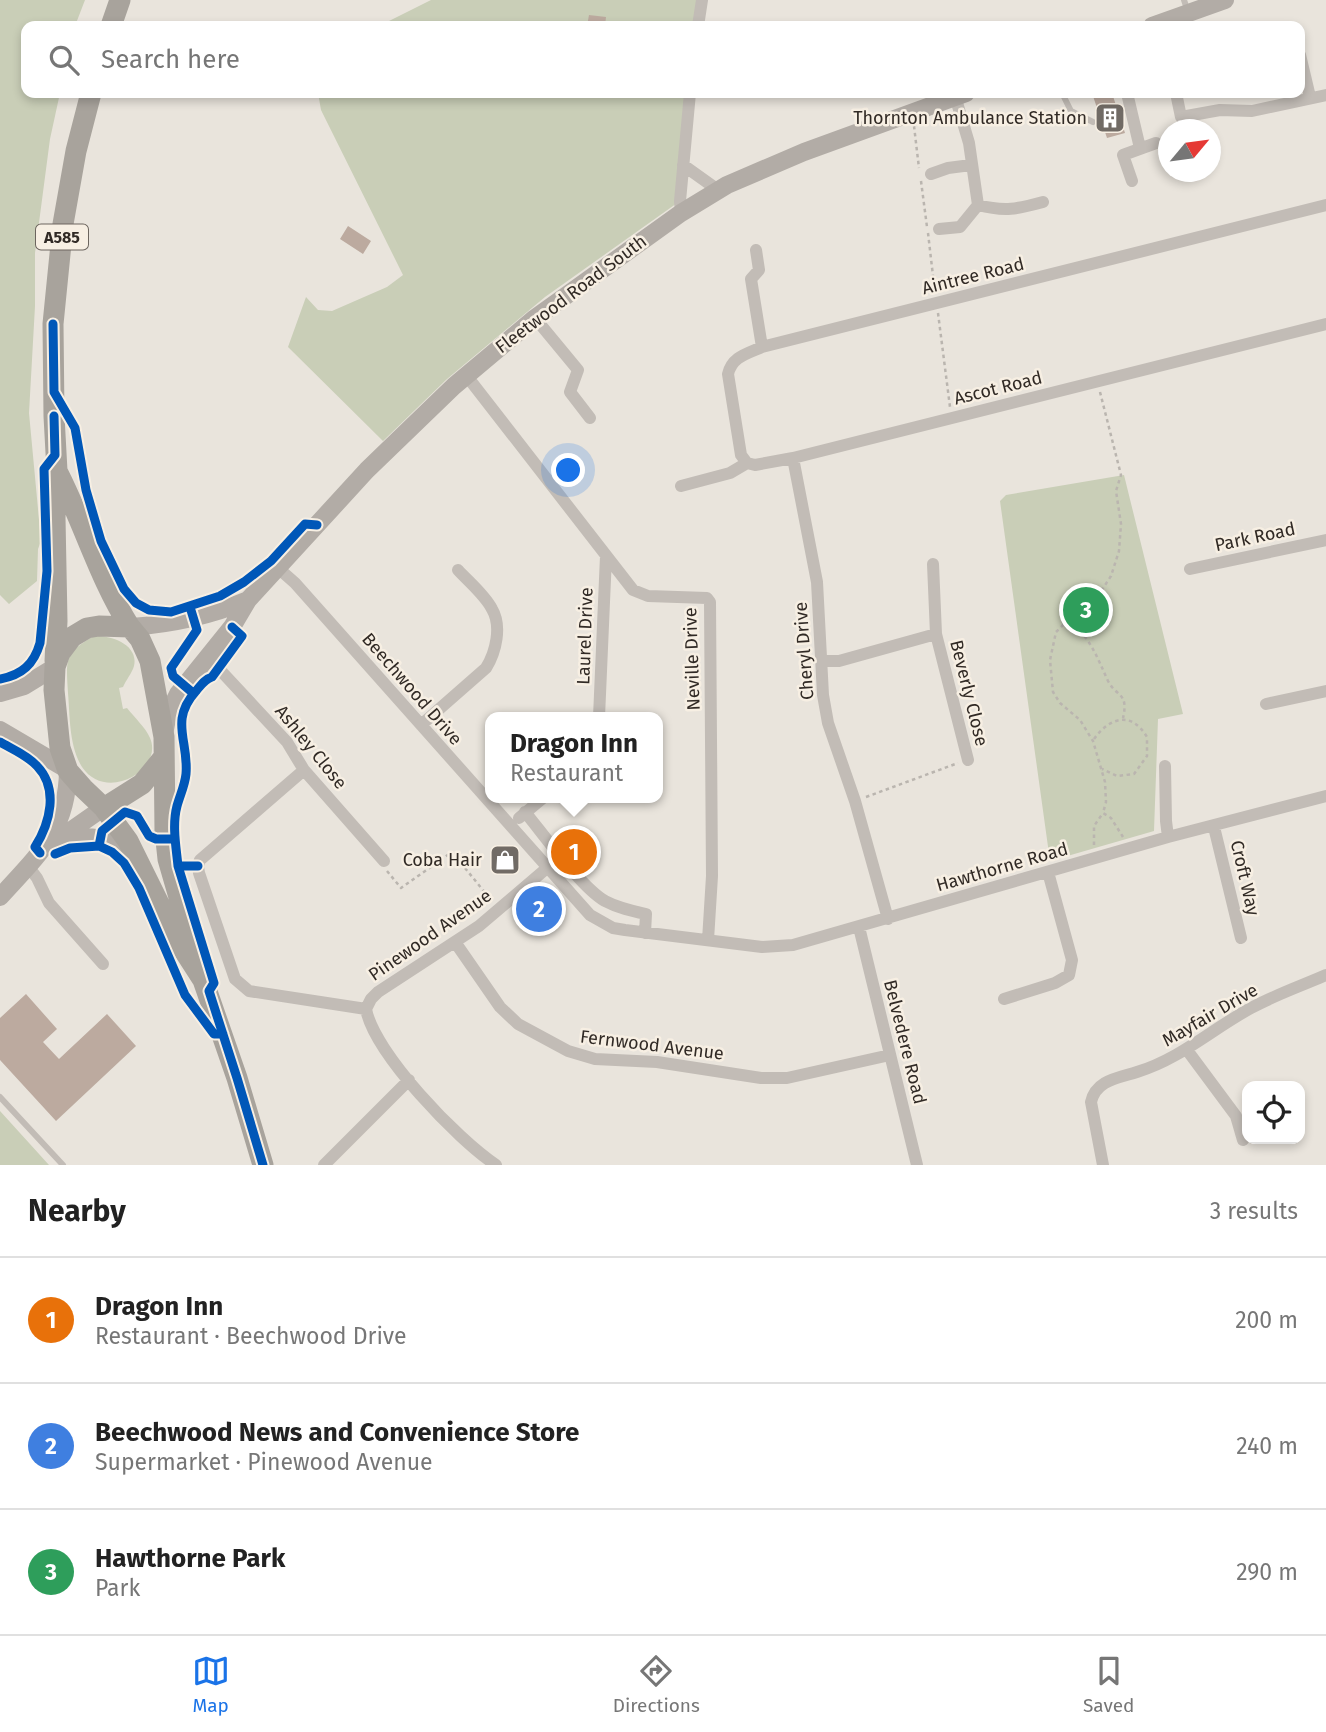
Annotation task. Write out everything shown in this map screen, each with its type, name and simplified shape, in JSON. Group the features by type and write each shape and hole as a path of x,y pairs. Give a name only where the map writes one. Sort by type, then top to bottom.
{"highway":[{"path":"113,21 120,0"},
{"name":"A585","path":"89,98 63,224 53,324 54,442 57,471 54,690 58,736 68,770 104,808 128,841 149,878 176,938 204,980"},
{"name":"A585","path":"57,471 79,513 102,578 144,647 150,662 164,747 168,859 263,1165"},
{"path":"55,666 65,644 79,632 93,626 130,627"},
{"path":"104,808 142,784 164,747"}],"main road":[{"path":"1164,21 1186,7 1226,0"},
{"name":"Fleetwood Road South","path":"164,747 169,714 178,694 232,627 248,600 367,470 466,375 536,318 681,213 718,190 804,152 952,98"},
{"name":"Fleetwood Road South","path":"130,627 186,620 248,600"},
{"path":"0,693 24,685 55,666"},
{"path":"0,730 68,770 64,811 51,844"},
{"path":"0,897 51,844 104,808"},
{"path":"51,844 86,836 104,839 122,851 149,878"}],"street":[{"path":"699,21 702,0"},
{"path":"1305,76 1310,97"},
{"path":"1177,98 1181,117 1220,110 1252,111 1326,95"},
{"path":"681,213 690,98"},
{"path":"961,98 978,205"},
{"path":"1128,98 1140,148"},
{"path":"1132,181 1123,155 1156,143"},
{"path":"683,165 718,190"},
{"path":"931,174 948,167 971,165"},
{"path":"978,205 1013,210 1043,202"},
{"path":"939,229 960,226 978,205"},
{"name":"Aintree Road","path":"747,463 741,455 728,374 730,364 762,347 1326,205"},
{"path":"756,250 759,270 751,279 762,347"},
{"path":"536,318 578,370 570,392 590,418"},
{"name":"Ascot Road","path":"681,486 730,473 747,463 755,466 793,458 1326,324"},
{"name":"Neville Drive","path":"466,375 626,582 640,594 707,598 710,601 712,876 708,940"},
{"name":"Cheryl Drive","path":"793,458 817,582 822,695 828,723 855,801 888,919"},
{"name":"Park Road","path":"1190,569 1326,540"},
{"name":"Laurel Drive","path":"599,712 606,556"},
{"name":"Beverly Close","path":"933,564 936,634 968,760"},
{"name":"Beechwood Drive","path":"278,568 295,583 485,799"},
{"path":"421,726 486,668 492,658 497,628 492,609 458,570"},
{"name":"Beverly Close","path":"821,661 839,660 936,634"},
{"name":"Ashley Close","path":"208,657 287,742 304,770 384,861"},
{"path":"1266,704 1326,691"},
{"path":"1166,766 1168,837"},
{"path":"304,770 200,860 199,873 235,979 241,986 250,991 366,1009"},
{"name":"Hawthorne Road","path":"685,937 762,947 793,945 1168,837 1326,796"},
{"name":"Beechwood Drive","path":"489,803 590,915 612,928 685,937"},
{"path":"509,826 536,803"},
{"path":"524,812 602,899 619,908 646,914 645,933"},
{"name":"Croft Way","path":"1214,827 1241,938"},
{"path":"28,866 49,903 103,964"},
{"name":"Pinewood Avenue","path":"496,1165 458,1133 409,1080 374,1033 366,1009 378,992 455,942 547,868"},
{"path":"1004,999 1055,984 1069,975 1072,960 1048,872"},
{"name":"Belvedere Road","path":"859,927 917,1165"},
{"name":"Fernwood Avenue","path":"455,942 500,1007 518,1024 568,1051 595,1059 657,1062 787,1079 890,1055"},
{"name":"Mayfair Drive","path":"1102,1165 1091,1102 1099,1086 1152,1068 1186,1050 1250,1009 1326,975"},
{"path":"1186,1050 1236,1116 1242,1137"},
{"path":"326,1162 409,1080"}],"lane":[{"path":"1064,98 1071,111 1093,122"},
{"path":"0,1097 63,1165"}],"path":[{"path":"912,112 952,418"},
{"path":"1097,857 1092,834 1107,802 1102,769 1093,741 1080,720 1060,703 1053,692 1050,660 1056,632 1088,611 1100,595 1116,562 1121,539 1116,491 1121,475 1098,382"},
{"path":"1070,621 1093,648 1109,684 1123,698 1123,719"},
{"path":"1093,741 1106,725 1123,719 1134,723 1143,731 1148,744 1147,757 1134,774 1117,776 1102,769"},
{"path":"855,801 968,760"},
{"path":"1103,814 1111,818 1118,827 1127,849"},
{"path":"384,861 388,875 401,888 452,852 498,909"}],"green space":[{"path":"0,0 85,0 77,21 21,21 21,98 59,98 50,139 35,253 29,413 41,541 38,549 37,581 9,604 0,595"},
{"path":"431,0 702,0 699,21 389,21"},
{"path":"319,98 690,98 680,201 545,297 447,379 383,441 288,347 306,297 318,310 332,311 387,287 403,275 321,110"},
{"path":"1124,475 1183,714 1158,719 1154,831 1050,861 1000,501 1006,495"},
{"path":"94,636 115,639 132,652 133,669 123,687 119,688 123,709 127,708 146,730 152,750 149,761 141,771 118,782 105,782 92,777 82,767 72,741 67,665 77,647"},
{"path":"0,1111 49,1165 0,1165"}],"building":[{"path":"589,15 606,17 606,21 588,21"},
{"name":"Thornton Ambulance Station","path":"1094,98 1114,98 1125,133 1107,138"},
{"path":"348,226 371,241 363,254 340,239"},
{"path":"26,994 57,1029 43,1042 59,1059 107,1014 136,1046 56,1121 0,1060 0,1018"}],"cycle path":[{"path":"53,324 54,392 75,428 86,490 101,541 124,589 136,603 149,610 171,612 220,596 271,561 305,524 317,525"},
{"path":"0,679 15,675 31,663 40,643 47,571 44,469 55,455 54,416"},
{"path":"190,607 197,630 171,668 173,676 193,693"},
{"path":"198,866 178,866 175,836 177,806 186,774 183,712 203,682 212,677 242,636 232,627"},
{"path":"0,742 33,762 44,775 48,785 48,817 35,847 40,853"},
{"path":"99,846 102,831 125,812 137,816 149,836 156,839 175,839"},
{"path":"55,854 70,848 99,846 112,852 124,863 139,888 185,995 214,1034 223,1034"},
{"path":"178,866 214,983 209,991 263,1165"}],"place":[{"name":"Thornton Ambulance Station","path":"1110,118"},
{"name":"Hawthorne Park","path":"1086,610"},
{"name":"Dragon Inn","path":"574,852"},
{"name":"Coba Hair","path":"505,860"},
{"name":"Beechwood News and Convenience Store","path":"539,909"}]}
